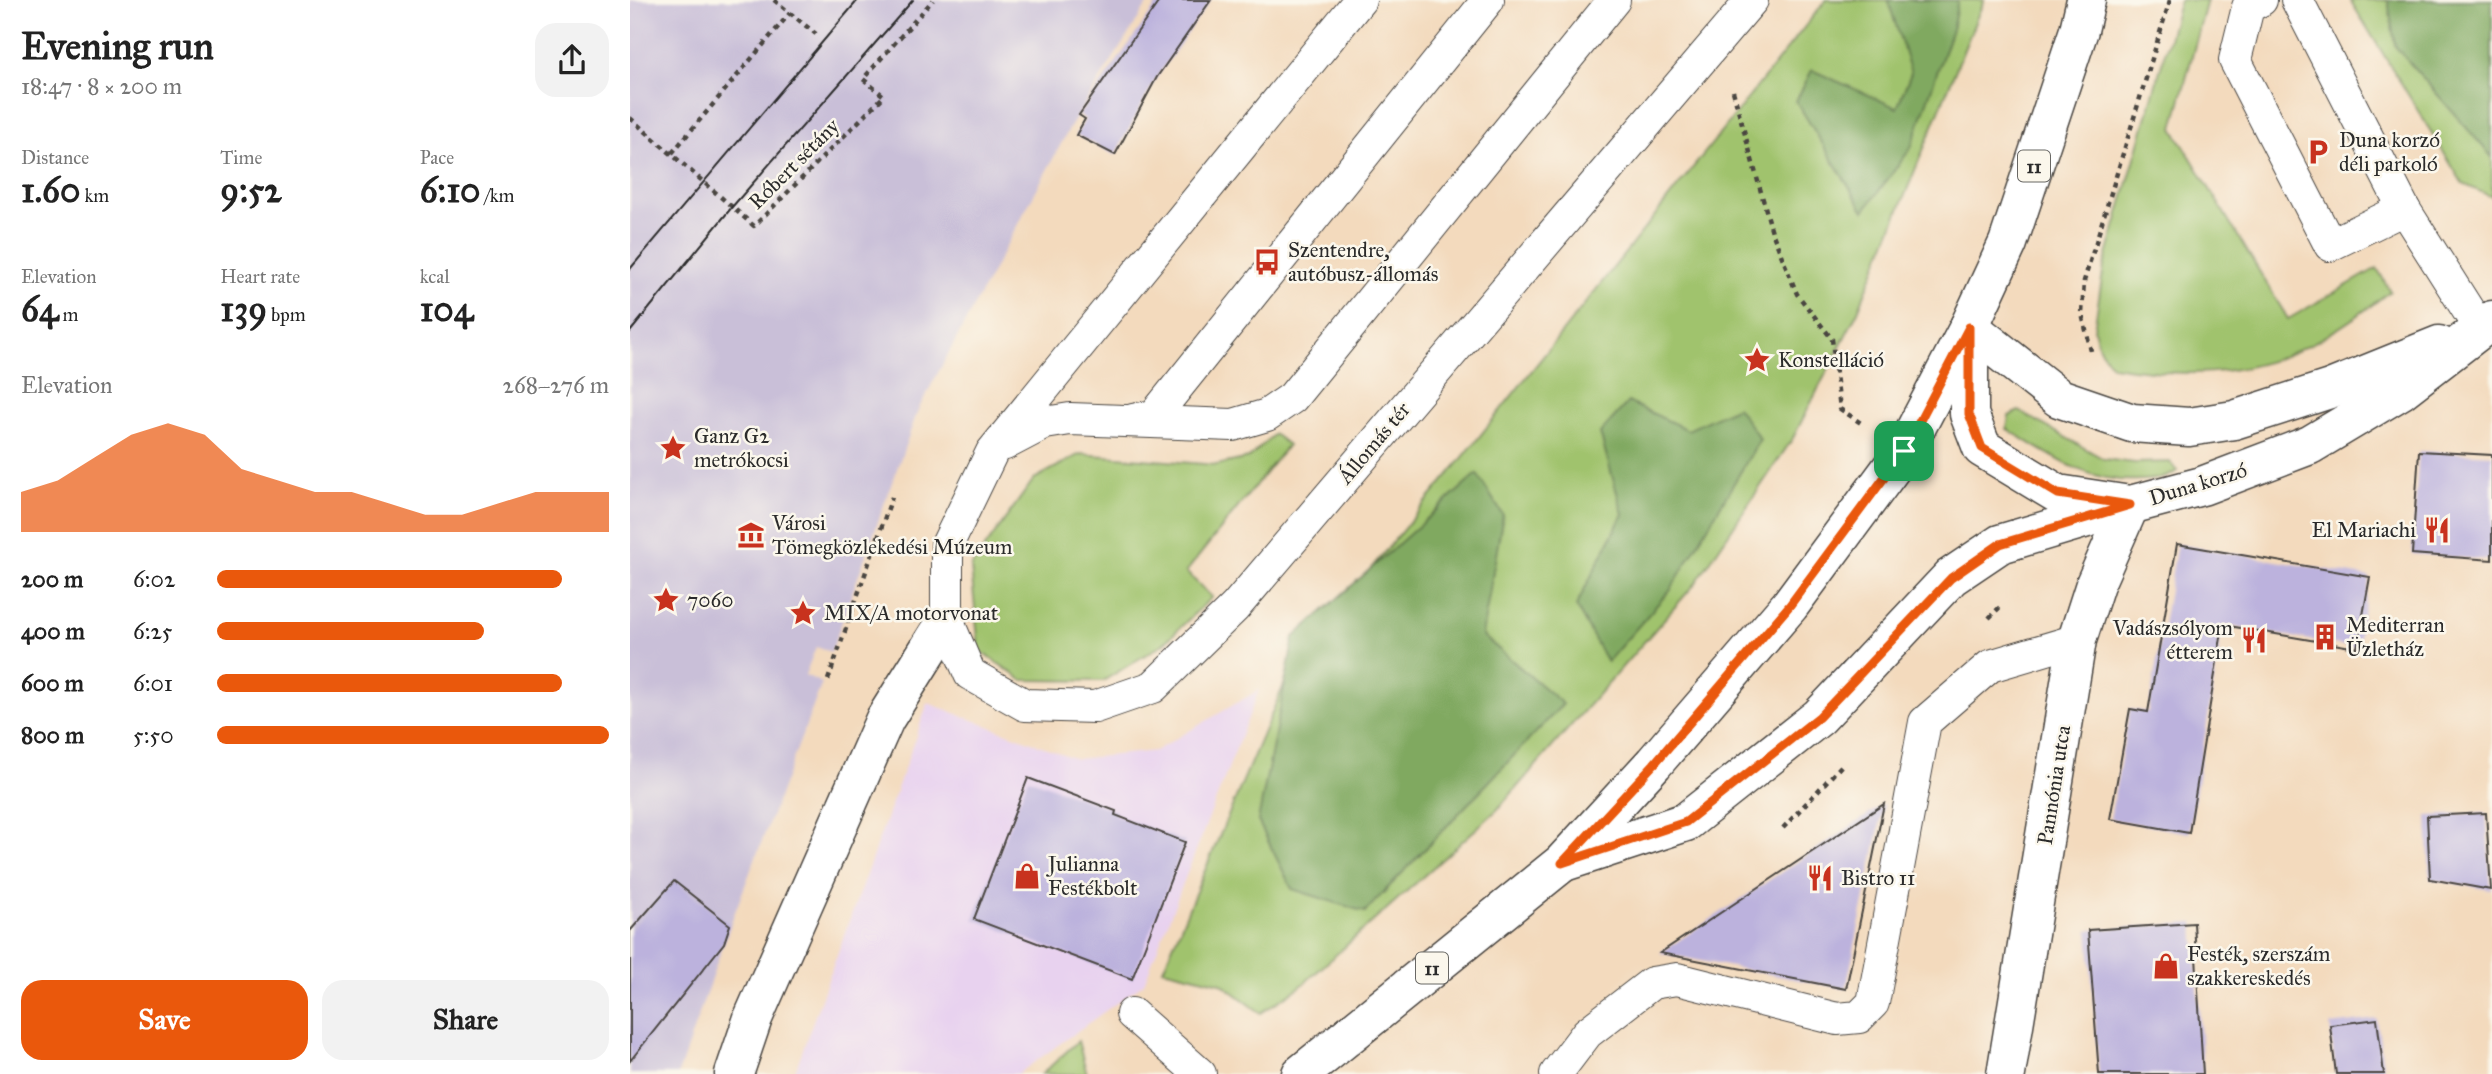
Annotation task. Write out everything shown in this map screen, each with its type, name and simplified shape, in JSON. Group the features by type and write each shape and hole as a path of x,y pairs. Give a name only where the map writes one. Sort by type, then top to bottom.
{"street":[{"name":"11","path":"1301,1074 1562,863 1654,764 1790,605 1904,451 1969,327 2008,243 2080,30 2086,0"},
{"path":"1969,327 2059,398 2133,423 2189,427 2234,420 2330,389 2486,324"},
{"name":"Duna korzó","path":"1969,327 1969,414 1982,448 2058,494 2130,505 2202,486 2310,445 2400,391 2486,324"},
{"path":"1562,863 1686,822 1819,717 1951,578 1984,552 2000,544 2130,505"},
{"name":"Pannónia utca","path":"2006,1074 2077,640 2095,583 2130,505"},
{"path":"734,1074 753,1018 885,719 947,620"}],"lane":[{"path":"947,620 947,545 992,452 1360,0"},
{"path":"1129,420 1154,416 1488,0"},
{"path":"992,452 1021,433 1045,423 1070,419 1233,425 1267,415 1292,398 1614,0"},
{"name":"Állomás tér","path":"947,620 970,674 1025,705 1095,707 1153,687 1235,607 1752,0"},
{"path":"2261,0 2248,7 2235,60 2330,245 2404,209"},
{"path":"2297,0 2404,209 2486,324"},
{"path":"1556,1074 1587,1033 1653,983 1677,979 1837,1019 1859,1017 1873,1003 1925,722 1990,666 2077,640"},
{"path":"1132,1014 1200,1074"}],"path":[{"path":"774,0 816,34"},
{"name":"Róbert sétány","path":"630,118 754,226 884,96 863,79 933,0"},
{"path":"2091,351 2082,314 2084,281 2170,0"},
{"path":"672,153 790,13"},
{"path":"1719,38 1772,233 1797,295 1832,339 1840,410 1904,451"},
{"path":"828,680 892,497"}],"shaded area":[{"name":"Városi Tömegközlekedési Múzeum","path":"630,0 1150,0 1069,129 918,410 831,652 816,647 805,675 822,683 730,925 678,1074 630,1074"},
{"path":"1259,690 1144,983 1018,1074 794,1074 928,703 1076,759 1155,751"}],"green space":[{"path":"1826,0 1984,0 1858,311 1793,438 1695,584 1497,810 1300,987 1261,1013 1221,983 1163,969 1294,661 1456,466"},
{"path":"1888,0 1958,0 1953,26 1911,148 1864,211 1796,101 1812,70 1897,108 1911,73"},
{"path":"2180,0 2207,0 2173,128 2288,319 2377,268 2390,291 2356,317 2292,353 2227,371 2192,373 2112,366 2099,348 2094,329 2104,266"},
{"path":"2350,0 2492,0 2492,197 2463,184"},
{"path":"2388,0 2492,0 2492,157 2395,46"},
{"path":"1628,402 1688,430 1737,407 1760,439 1671,589 1607,662 1576,606 1623,514 1600,433"},
{"path":"2019,411 2104,459 2135,463 2170,462 2177,471 2164,478 2141,480 2104,478 2087,473 2055,458 2007,429 2009,416"},
{"path":"1274,434 1288,445 1186,572 1212,597 1163,644 1103,681 1022,680 979,650 971,567 1034,479 1080,454 1217,465 1249,458"},
{"path":"1477,474 1503,515 1482,635 1563,704 1365,912 1292,889 1258,821 1294,637"},
{"path":"1078,1041 1087,1074 1042,1074"}],"building":[{"path":"1160,0 1211,0 1157,77 1115,155 1076,135 1085,119 1079,115"},
{"path":"2419,451 2492,455 2492,560 2412,554"},
{"name":"Mediterran Üzletház","path":"2177,544 2370,577 2357,648 2223,625 2189,833 2110,819 2130,709 2148,712"},
{"name":"Julianna Festékbolt","path":"1028,778 1116,811 1115,815 1185,842 1132,979 974,919"},
{"name":"Bistro 11","path":"1884,804 1846,989 1660,953"},
{"path":"2486,813 2491,890 2430,879 2427,816"},
{"path":"674,881 730,925 724,943 630,1061 630,931"},
{"path":"2194,923 2203,1074 2099,1074 2088,930"},
{"path":"2377,1019 2384,1074 2336,1074 2330,1025"}],"tram line":[{"path":"630,269 858,0"},
{"path":"630,332 732,207 913,0"}],"place":[{"name":"Duna korzó déli parkoló","path":"2318,152"},
{"name":"Szentendre, autóbusz-állomás","path":"1267,262"},
{"name":"Konstelláció","path":"1757,360"},
{"name":"Ganz G2 metrókocsi","path":"673,448"},
{"name":"El Mariachi","path":"2437,530"},
{"name":"Városi Tömegközlekedési Múzeum","path":"751,535"},
{"name":"7060","path":"666,600"},
{"name":"MIX/A motorvonat","path":"803,613"},
{"name":"Mediterran Üzletház","path":"2325,637"},
{"name":"Vadászsólyom étterem","path":"2254,640"},
{"name":"Julianna Festékbolt","path":"1027,876"},
{"name":"Bistro 11","path":"1820,878"},
{"name":"Festék, szerszám szakkereskedés","path":"2166,966"}],"route":[{"path":"1969,327 1969,414 1982,448 2058,494 2130,505 2000,544 1984,552 1951,578 1819,717 1686,822 1562,863 1654,764 1790,605 1904,451 1969,327"}]}
